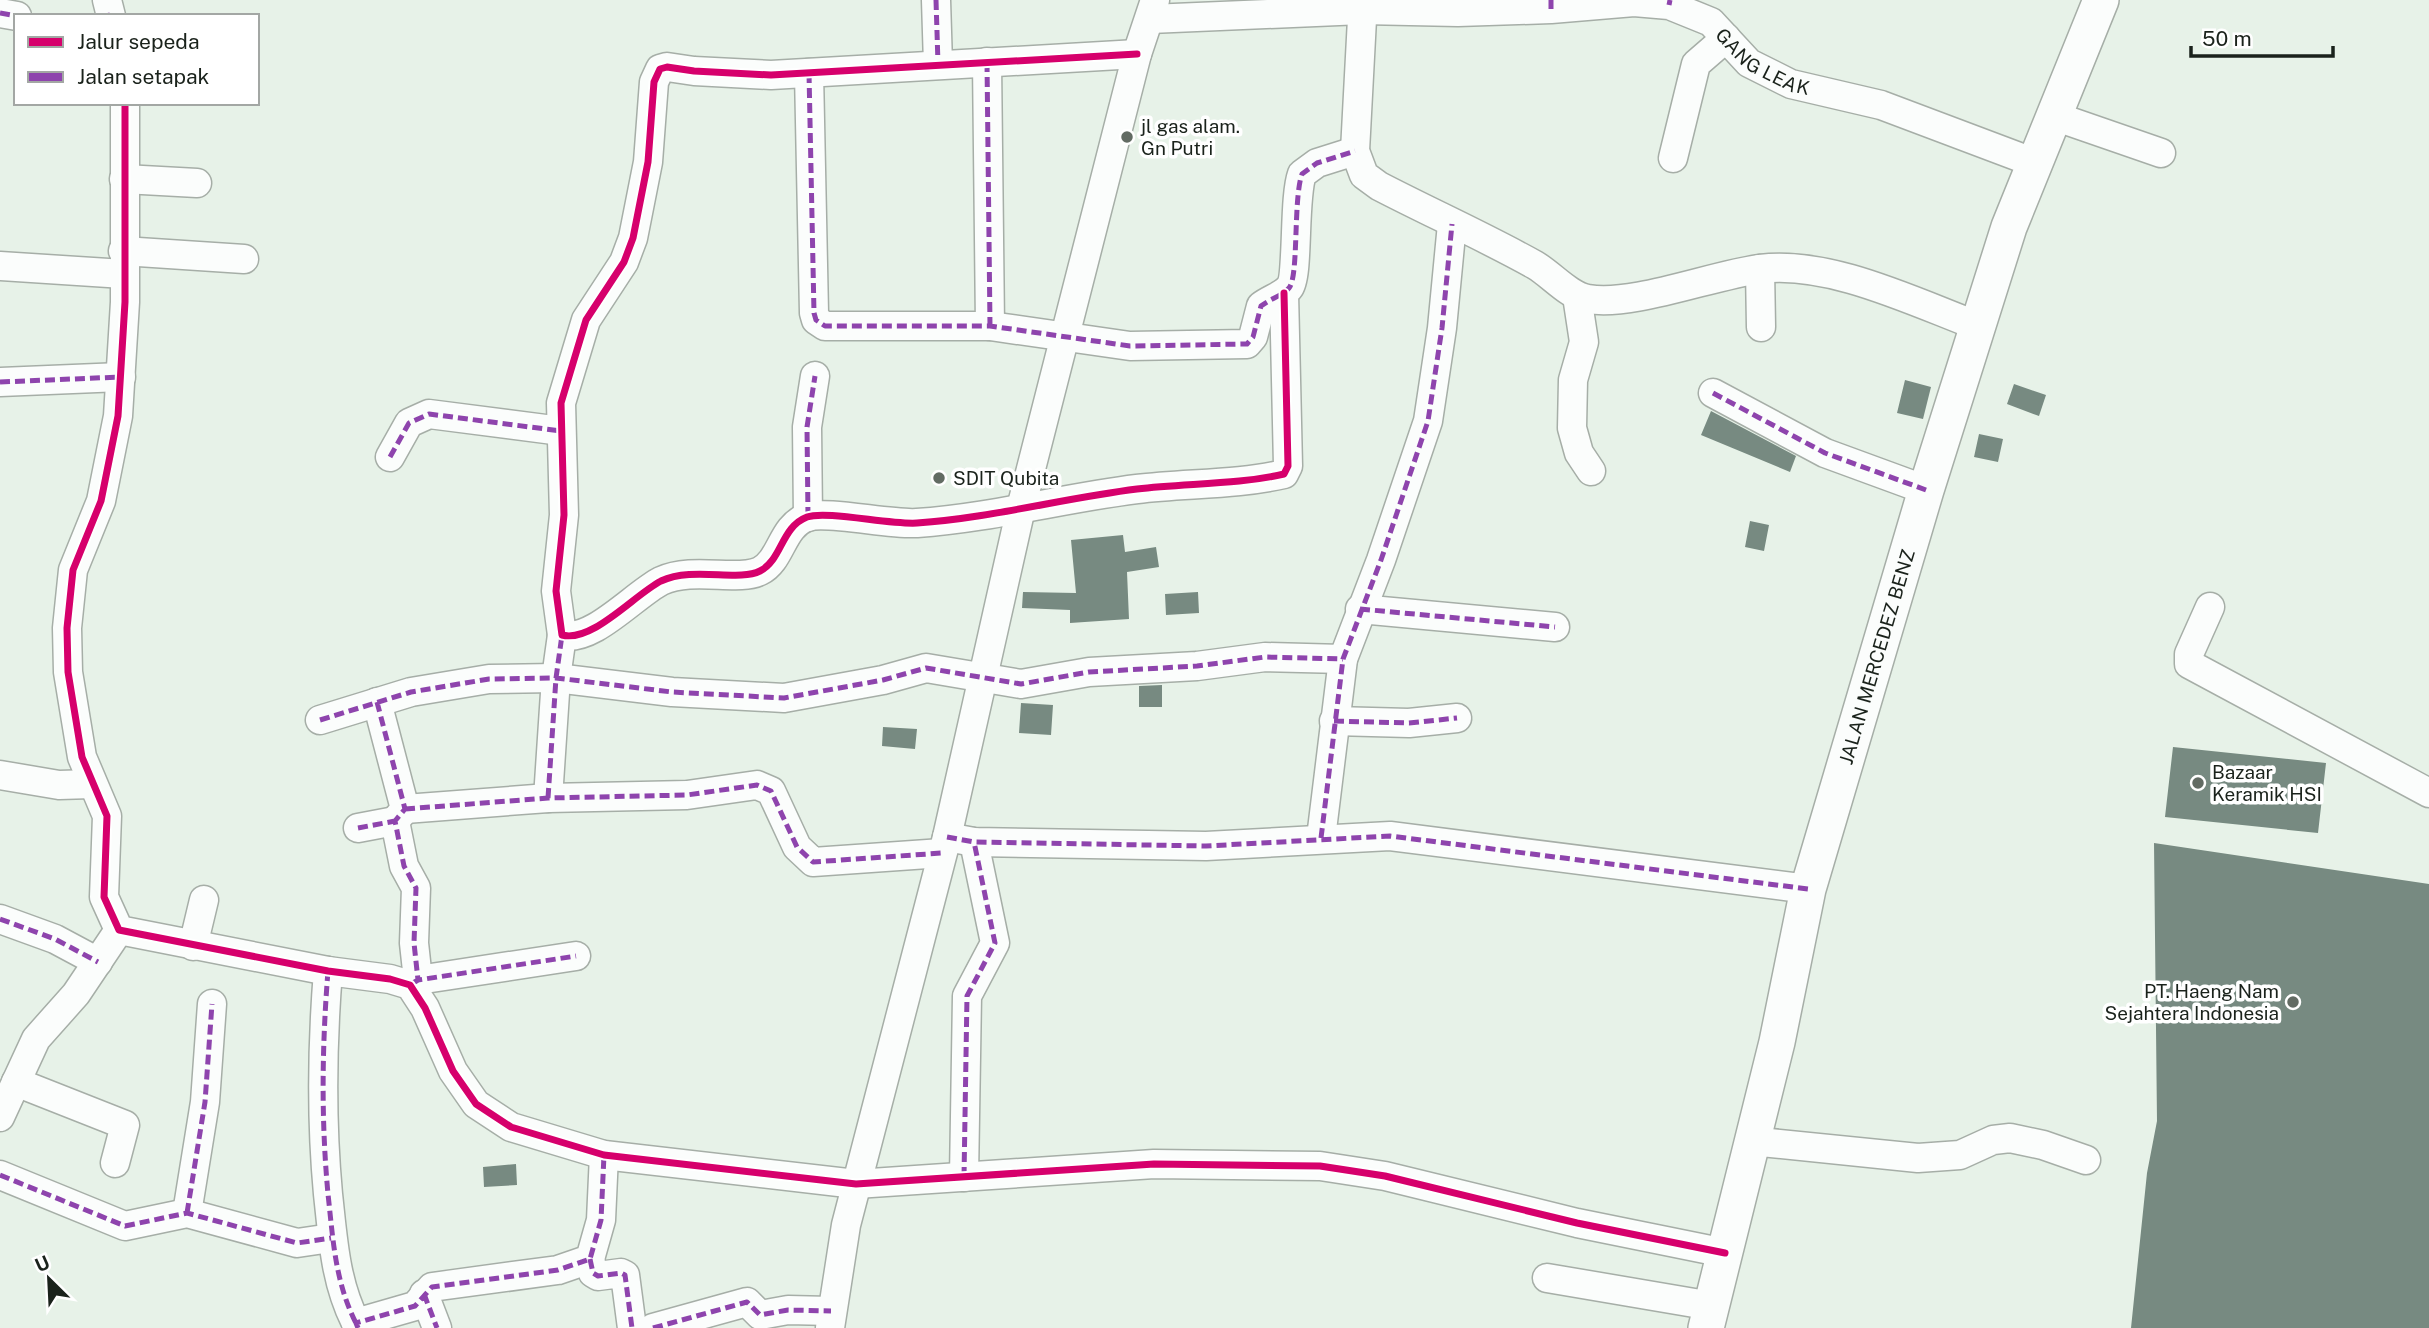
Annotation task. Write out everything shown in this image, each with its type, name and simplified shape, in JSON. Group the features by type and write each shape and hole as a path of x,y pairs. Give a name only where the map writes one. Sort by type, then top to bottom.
{"main road":[{"name":"JALAN MERCEDEZ BENZ","path":"1709,1317 1777,1042 1808,889 1926,490 2008,227 2101,0"}],"street":[{"path":"936,0 938,64"},
{"name":"GANG LEAK","path":"1152,10 1362,5 1458,12 1551,4 1669,3 1711,22 1749,63 1791,84 1881,105 2035,163"},
{"path":"1362,5 1356,151 1360,169 1370,180 1535,265 1577,296 1596,300 1621,299 1760,269 1796,270 1840,276 1978,326"},
{"path":"653,1328 747,1302 758,1315 789,1310 830,1320 856,1184 944,845 1021,508 1067,337 1137,54 1152,10"},
{"path":"1673,158 1696,64 1726,38"},
{"path":"548,798 556,678 562,635 556,591 564,515 561,403 575,349 586,320 624,262 637,225 648,162 656,75 667,67 715,73 809,74 938,64 1137,54"},
{"path":"987,62 990,326"},
{"path":"809,74 810,192 816,320 825,326 990,326 1129,346 1242,345 1251,341 1261,306 1284,293 1292,285 1296,274 1295,221 1302,174 1317,163 1356,151"},
{"path":"125,105 121,377 105,487 73,570 69,589 68,672 82,757 92,784 102,798 107,816 102,880 108,911 119,930 328,971 414,983 576,956"},
{"path":"2054,116 2161,153"},
{"path":"124,179 197,183"},
{"path":"1321,838 1342,659 1381,560 1428,421 1442,328 1452,223"},
{"path":"0,266 244,259"},
{"path":"1760,269 1761,327"},
{"path":"562,635 570,637 590,631 629,601 665,580 688,574 759,572 770,563 788,531 807,517 827,514 863,521 914,523 1137,489 1284,474 1288,466 1284,293"},
{"path":"1577,296 1584,342 1573,380 1572,428 1579,453 1591,471"},
{"path":"807,517 807,426 815,376"},
{"path":"0,382 121,377"},
{"path":"1713,393 1825,453 1926,490"},
{"path":"390,457 410,423 415,418 429,414 561,431"},
{"path":"2210,607 2189,654 2189,664 2429,793"},
{"path":"1360,609 1555,627"},
{"path":"320,720 411,692 469,681 556,678 672,692 784,698 883,680 926,668 1021,684 1089,673 1197,666 1265,657 1342,659"},
{"path":"377,702 400,815 404,866 416,888 414,983 453,1071 476,1104 511,1128 604,1155 856,1184 1154,1164 1280,1163 1320,1166 1385,1176 1589,1226 1725,1253"},
{"path":"1334,721 1409,723 1457,718"},
{"path":"0,775 59,785 92,784"},
{"path":"358,828 400,815 548,798 687,795 757,785 771,791 797,847 813,862 974,842 1206,846 1390,836 1808,889"},
{"path":"964,1177 968,996 995,943 974,842"},
{"path":"193,946 204,900"},
{"path":"0,919 55,939 98,962"},
{"path":"0,1117 36,1039 76,994 119,930"},
{"path":"328,971 321,1056 323,1143 331,1238 342,1293 357,1326 415,1306 424,1294 436,1286 558,1269 590,1259"},
{"path":"187,1213 205,1102 212,1004"},
{"path":"16,1082 125,1125 115,1163"},
{"path":"1751,1141 1918,1158 1960,1155 1993,1140 2010,1138 2043,1145 2086,1160"},
{"path":"604,1155 601,1220 590,1259 593,1273 598,1276 621,1273 625,1275 632,1328"},
{"path":"0,1175 125,1226 137,1226 187,1213 297,1243 331,1238"},
{"path":"1547,1278 1709,1317"},
{"path":"424,1294 437,1328"}],"building":[{"path":"1905,380 1931,387 1923,419 1897,413"},
{"path":"2014,384 2046,395 2039,416 2007,404"},
{"path":"1711,411 1796,456 1790,472 1701,435"},
{"path":"1979,434 2003,439 1998,462 1974,457"},
{"path":"1750,521 1769,525 1764,551 1745,547"},
{"path":"1123,535 1125,552 1156,547 1159,567 1127,572 1129,619 1070,623 1070,610 1022,608 1023,592 1076,593 1071,540"},
{"path":"1198,592 1199,613 1166,615 1165,594"},
{"path":"1162,685 1162,707 1139,707 1139,686"},
{"path":"1021,703 1053,705 1051,735 1019,733"},
{"path":"883,727 917,729 915,749 882,746"},
{"path":"2173,747 2326,763 2318,833 2165,817"},
{"name":"PT. Haeng Nam Sejahtera Indonesia","path":"2154,843 2429,884 2429,1328 2131,1328 2147,1173 2157,1121"},
{"path":"516,1164 517,1185 484,1187 483,1167"}],"marked path":[{"path":"936,0 938,64"},
{"path":"1551,0 1551,9"},
{"path":"1669,5 1670,0"},
{"path":"0,13 14,15"},
{"path":"987,62 990,326"},
{"path":"809,73 814,313 816,320 825,326 990,326 1130,346 1247,344 1253,337 1261,306 1286,291 1292,281 1302,174 1317,163 1355,151"},
{"path":"1321,838 1343,659 1381,560 1428,421 1442,328 1452,224"},
{"path":"808,517 807,427 815,376"},
{"path":"0,382 121,377"},
{"path":"1713,393 1825,453 1926,490"},
{"path":"390,457 409,423 429,414 561,431"},
{"path":"1360,609 1555,627"},
{"path":"548,798 556,678 562,635"},
{"path":"320,720 411,692 489,679 556,678 672,692 784,698 883,680 926,668 1021,684 1089,672 1197,666 1265,657 1343,659"},
{"path":"377,702 405,809 395,821 404,866 416,888 414,943 418,980"},
{"path":"1334,721 1409,723 1457,718"},
{"path":"405,809 548,798 687,795 757,785 771,791 797,847 813,862 942,853"},
{"path":"358,828 395,821"},
{"path":"947,837 974,842 1206,846 1390,836 1808,889"},
{"path":"964,1177 967,996 995,943 974,842"},
{"path":"0,919 55,939 98,962"},
{"path":"413,983 418,980 576,956"},
{"path":"328,971 323,1082 326,1166 336,1260 343,1292 356,1323"},
{"path":"187,1213 205,1102 212,1004"},
{"path":"358,1328 356,1323 415,1306 432,1287 558,1270 590,1259 601,1220 604,1155"},
{"path":"0,1175 125,1226 187,1213 297,1243 331,1238"},
{"path":"590,1259 593,1273 598,1276 621,1273 625,1275 632,1328"},
{"path":"424,1294 437,1328"},
{"path":"653,1328 747,1302 760,1315 788,1310 831,1311"}],"cycle path":[{"path":"1137,54 771,75 667,67 660,69 654,82 648,162 633,238 624,262 586,320 561,403 564,515 556,591 562,635 574,636 599,625 661,581 687,575 740,575 760,571 773,559 792,528 807,517 828,515 917,523 972,517 1137,489 1248,480 1284,474 1288,466 1284,293"},
{"path":"125,105 125,302 118,416 101,501 73,570 67,628 68,672 82,757 107,816 104,897 119,930 328,971 390,979 410,985 425,1008 453,1071 476,1104 511,1127 604,1155 856,1184 1154,1164 1320,1166 1385,1176 1577,1223 1725,1253"}],"place":[{"name":"jl gas alam. Gn Putri","path":"1127,137"},
{"name":"SDIT Qubita","path":"939,478"},
{"name":"Bazaar Keramik HSI","path":"2198,783"},
{"name":"PT. Haeng Nam Sejahtera Indonesia","path":"2293,1002"}]}
